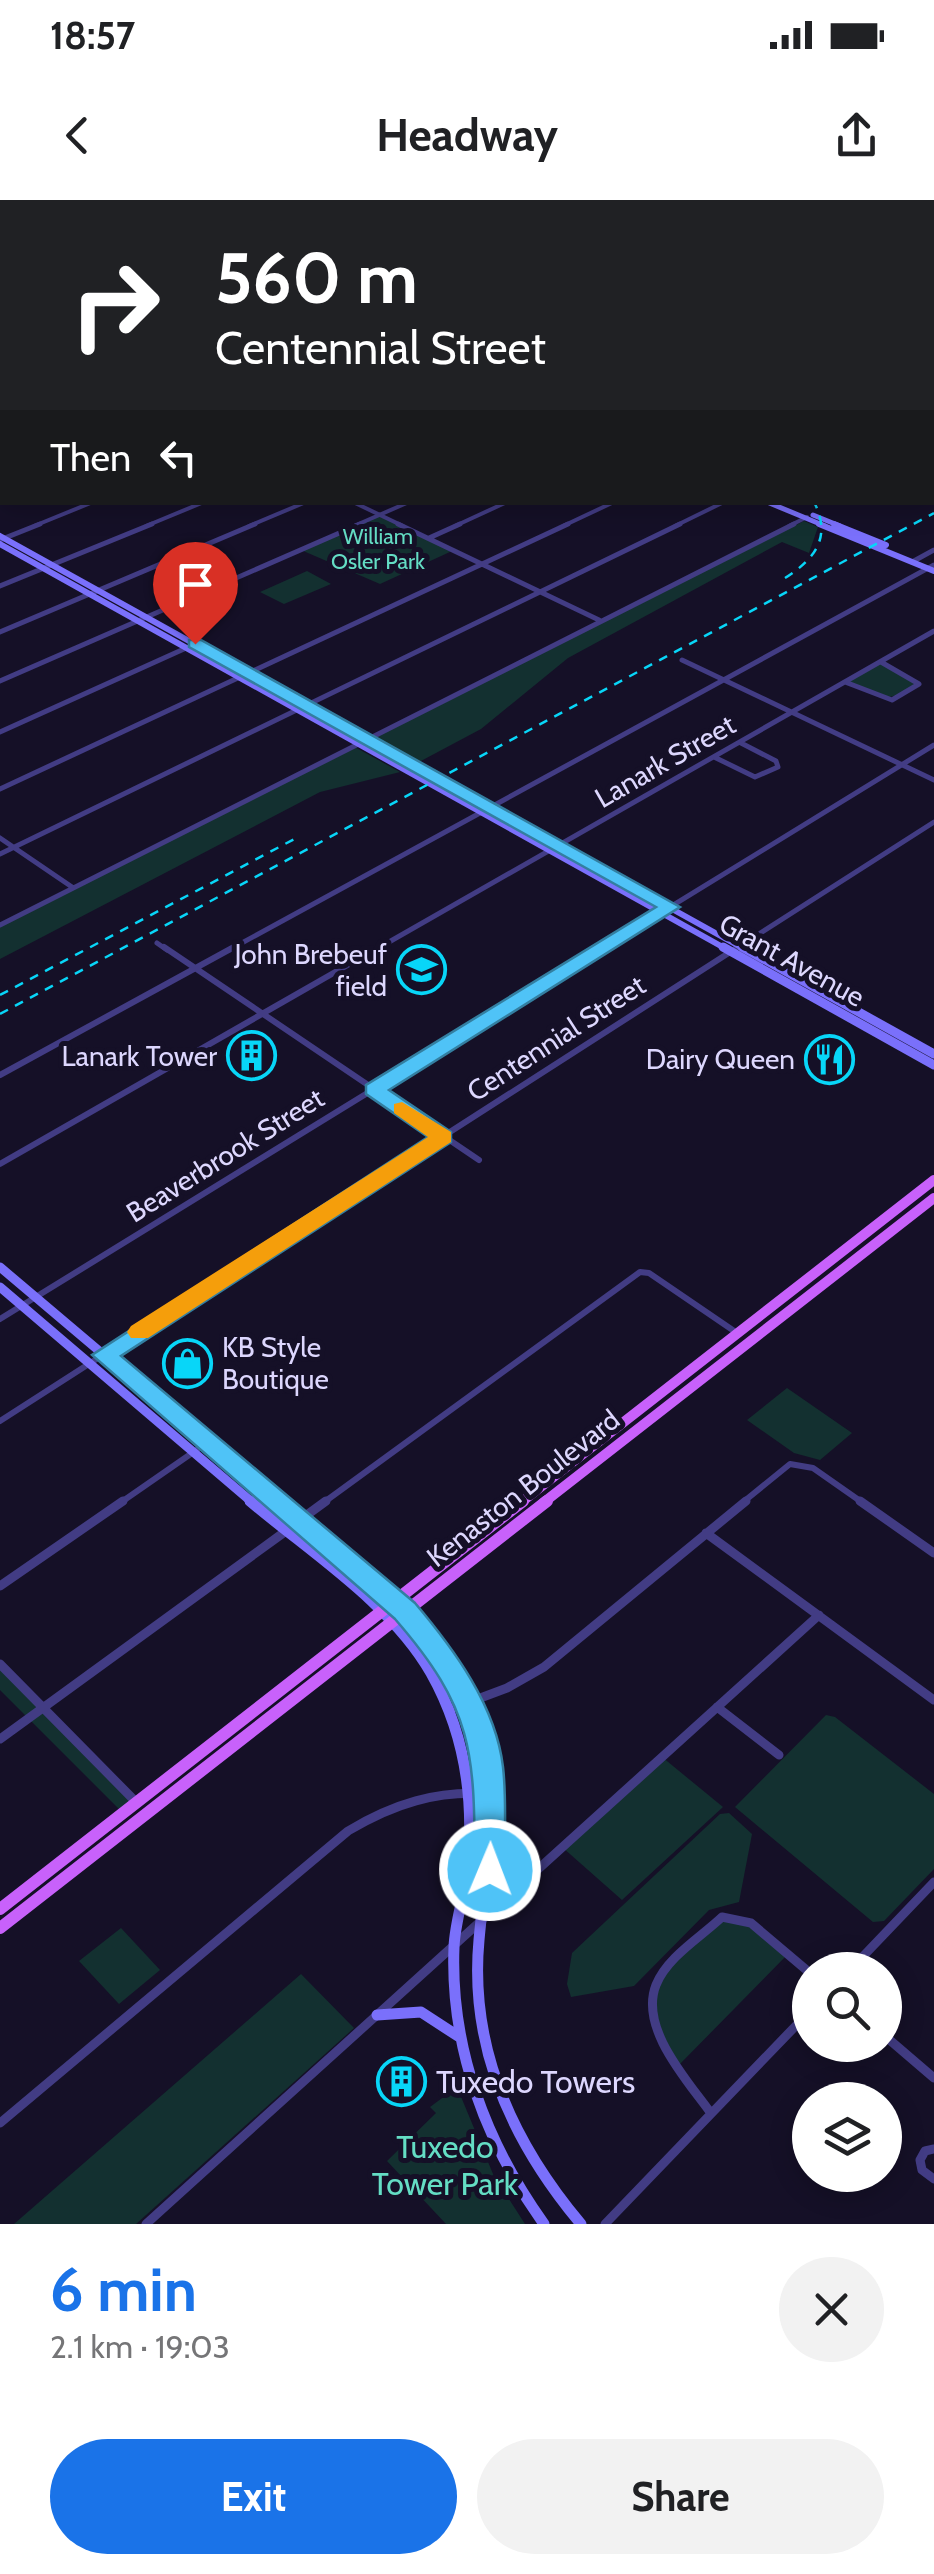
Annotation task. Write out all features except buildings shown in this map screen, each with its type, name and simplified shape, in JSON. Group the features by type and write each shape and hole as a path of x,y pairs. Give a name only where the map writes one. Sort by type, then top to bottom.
{"main road":[{"path":"776,505 932,567"},
{"path":"788,505 808,516"},
{"name":"Grant Avenue","path":"1,539 99,590 186,648 666,910 934,1064"},
{"name":"Grant Avenue","path":"1,539 43,568 195,644 243,676"},
{"name":"Grant Avenue","path":"301,708 367,739 490,807 554,848"},
{"name":"Grant Avenue","path":"736,949 934,1054"},
{"name":"Kenaston Boulevard","path":"0,1928 737,1333 934,1180"},
{"name":"Kenaston Boulevard","path":"400,1607 934,1198"},
{"path":"0,1267 400,1607 470,1703 488,1766 490,1794 490,1870 478,1979 480,2016 500,2095 553,2194 581,2224"},
{"path":"0,1287 387,1618 416,1648 451,1709 471,1792 465,1883 454,1945 462,2039 477,2103 500,2156 544,2224"},
{"name":"Kenaston Boulevard","path":"0,1909 137,1802 387,1618"},
{"path":"490,1870 508,1881 523,1882"},
{"path":"465,1883 487,1886"},
{"path":"455,1980 478,1979"},
{"path":"377,2015 421,2012 462,2039"}],"street":[{"path":"1,539 86,505"},
{"path":"0,586 197,505"},
{"path":"0,632 299,505"},
{"path":"358,505 600,621"},
{"path":"0,681 402,505"},
{"path":"428,539 501,505"},
{"path":"0,789 608,505"},
{"path":"0,854 718,505"},
{"path":"0,924 808,516"},
{"path":"915,560 934,550"},
{"path":"0,1075 932,567"},
{"name":"Lanark Street","path":"0,1164 932,634"},
{"path":"0,732 195,644"},
{"path":"682,660 934,780"},
{"path":"844,682 892,700 919,684 912,676 880,662"},
{"path":"713,757 755,777 778,767 776,761 740,742"},
{"name":"Beaverbrook Street","path":"0,1319 934,745"},
{"name":"Centennial Street","path":"0,1422 934,822"},
{"path":"0,838 73,888"},
{"path":"157,943 479,1160"},
{"path":"0,1739 640,1272 649,1273 737,1333"},
{"path":"0,1586 208,1442"},
{"path":"451,1709 544,1667 781,1469 803,1464 934,1554"},
{"path":"706,1533 934,1700"},
{"path":"146,2224 819,1615"},
{"path":"0,1664 137,1802"},
{"path":"717,1707 779,1755"},
{"path":"0,2123 348,1831 394,1806 423,1797 490,1794"},
{"path":"868,1952 932,1888"},
{"path":"710,2112 669,2054 655,2020 652,1996 657,1981 722,1917 751,1923 792,1957"},
{"path":"605,2224 792,2029"},
{"path":"902,2051 934,2078"},
{"path":"934,2149 925,2151 920,2160 922,2170 934,2180"}],"green space":[{"name":"William Osler Park","path":"380,515 452,551 380,584 301,550"},
{"path":"804,521 818,527 809,553 782,542 568,658 481,729 419,762 372,736"},
{"path":"307,571 331,584 284,604 260,592"},
{"path":"880,662 919,682 883,697 844,682"},
{"path":"353,746 400,772 320,792 0,959 0,925"},
{"path":"787,1388 852,1433 820,1460 794,1453 747,1420"},
{"path":"0,1664 137,1802 123,1813 0,1690"},
{"path":"826,1715 835,1717 934,1794 934,1869 884,1921 873,1922 735,1807"},
{"path":"662,1757 723,1807 622,1900 562,1847"},
{"path":"729,1813 752,1834 739,1902 709,1910 634,1986 571,1997 567,1984 572,1953 720,1814"},
{"path":"722,1917 737,1917 788,1954 678,2066 655,2020 657,1981"},
{"path":"121,1928 160,1970 119,2004 79,1961"},
{"path":"301,1974 354,2028 136,2224 14,2224"},
{"name":"Tuxedo Tower Park","path":"457,2087 493,2174 525,2224 446,2224 387,2161 436,2113 430,2107"}],"railway":[{"path":"785,578 805,563 818,546 821,526 815,505"},
{"path":"0,1014 934,513"},
{"path":"0,995 300,836"}],"slow traffic":[{"path":"139,1332 443,1137 402,1109"}],"place":[{"name":"John Brebeuf field","path":"422,970"},
{"name":"Lanark Tower","path":"252,1056"},
{"name":"Dairy Queen","path":"830,1059"},
{"name":"KB Style Boutique","path":"187,1363"},
{"name":"Tuxedo Towers","path":"401,2082"}],"route":[{"path":"195,644 670,907 374,1090 443,1137 104,1355 405,1611 428,1638 470,1703 483,1744 488,1766 490,1870"}]}
